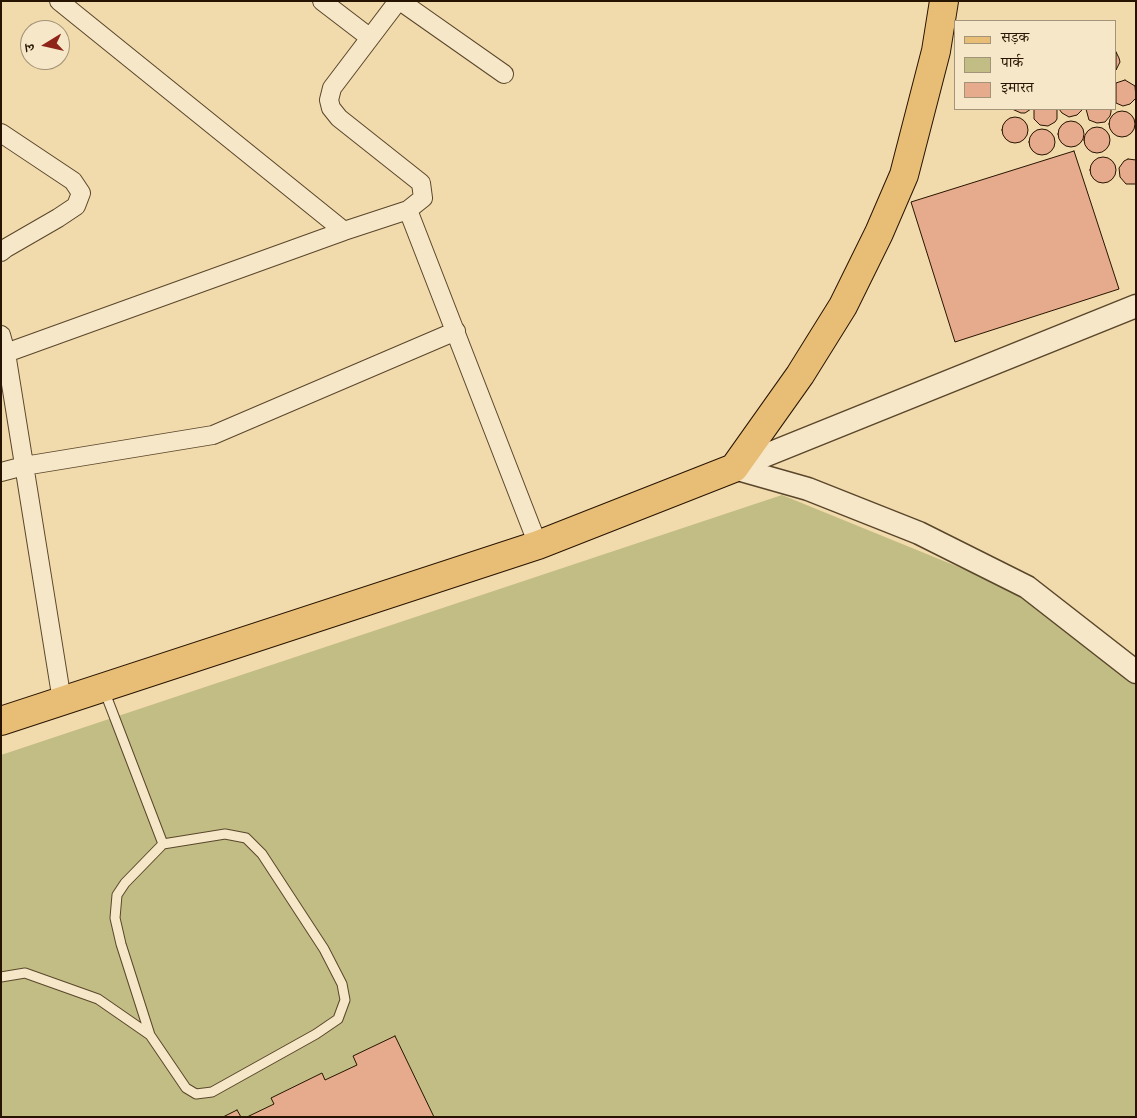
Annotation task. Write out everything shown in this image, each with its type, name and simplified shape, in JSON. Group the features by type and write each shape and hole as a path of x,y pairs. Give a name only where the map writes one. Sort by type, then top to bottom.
{"main road":[{"path":"1,721 538,545 734,468 800,375 843,306 879,233 904,175 936,52 944,1"}],"street":[{"path":"59,1 344,230"},
{"path":"322,1 369,37"},
{"path":"6,352 344,230 408,210 423,198 421,183 339,118 331,108 329,100 332,88 369,37 399,1 504,74"},
{"path":"1,133 74,181 81,193 76,206 1,252"},
{"path":"408,210 538,545"},
{"path":"734,468 1136,306"},
{"path":"1,472 24,466 213,435 456,331"},
{"path":"1,335 6,352 62,701"},
{"path":"734,468 808,489 919,533 1028,587 1136,672"}],"lane":[{"path":"103,688 162,844"},
{"path":"225,834 246,838 262,854 324,949 342,984 345,1000 338,1019 316,1034 212,1092 196,1094 186,1088 150,1035 121,944 115,918 117,895 162,844 225,834"},
{"path":"1,977 25,973 98,999 150,1035"}],"green space":[{"path":"782,495 1015,590 1136,678 1136,1117 1,1117 1,755"}],"building":[{"path":"1117,54 1119,58 1120,62 1117,68"},
{"path":"1125,80 1135,86 1136,98 1130,104 1123,106 1117,103 1117,83"},
{"path":"1014,110 1030,110 1025,113"},
{"path":"1034,110 1057,110 1057,119 1048,126 1040,125 1034,119"},
{"path":"1060,110 1082,110 1077,115 1069,117"},
{"path":"1086,110 1111,110 1110,116 1105,122 1097,123 1089,120"},
{"path":"1122,111 1131,115 1135,124 1131,133 1122,137 1113,133 1109,124 1113,115"},
{"path":"1015,117 1024,121 1028,130 1024,139 1015,143 1006,139 1002,130 1006,121"},
{"path":"1071,121 1080,125 1084,134 1080,143 1071,147 1062,143 1058,134 1062,125"},
{"path":"1097,127 1106,131 1110,140 1106,149 1097,153 1088,149 1084,140 1088,131"},
{"path":"1042,129 1051,133 1055,142 1051,151 1042,155 1033,151 1029,142 1033,133"},
{"path":"1074,151 1119,289 955,342 911,202"},
{"path":"1103,157 1112,161 1116,170 1112,179 1103,183 1094,179 1090,170 1094,161"},
{"path":"1128,159 1136,160 1136,184 1126,184 1120,177 1119,168"},
{"path":"395,1036 434,1117 247,1117 274,1104 271,1098 322,1073 325,1080 357,1065 353,1056"},
{"path":"237,1110 241,1117 223,1117"}]}
